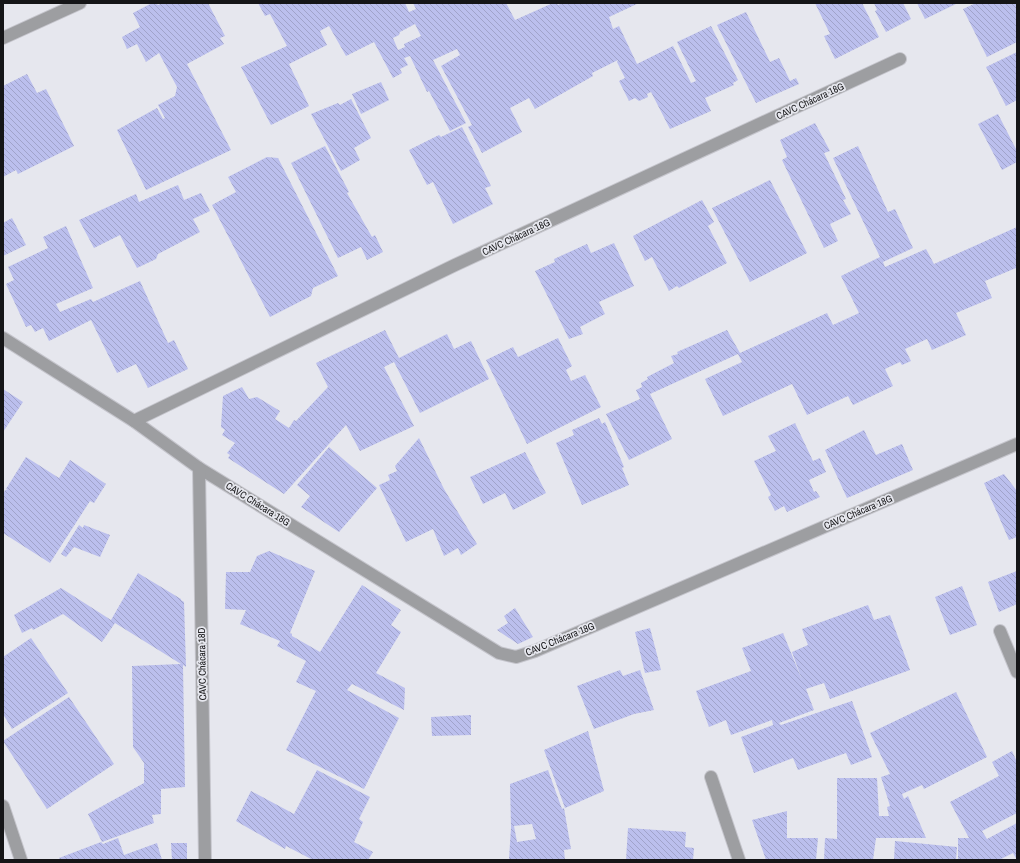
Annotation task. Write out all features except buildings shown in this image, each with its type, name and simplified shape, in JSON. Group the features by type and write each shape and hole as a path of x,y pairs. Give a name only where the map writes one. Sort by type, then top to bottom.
{"street":[{"path":"3,38 80,3"},
{"name":"CAVC Chácara 18G","path":"134,421 455,265 900,59"},
{"name":"CAVC Chácara 18G","path":"3,338 134,421 199,468 499,653 516,657 535,651 1017,444"},
{"name":"CAVC Chácara 18D","path":"199,468 205,860"},
{"path":"1000,631 1017,672"},
{"path":"711,777 739,860"},
{"path":"3,806 21,860"}]}
